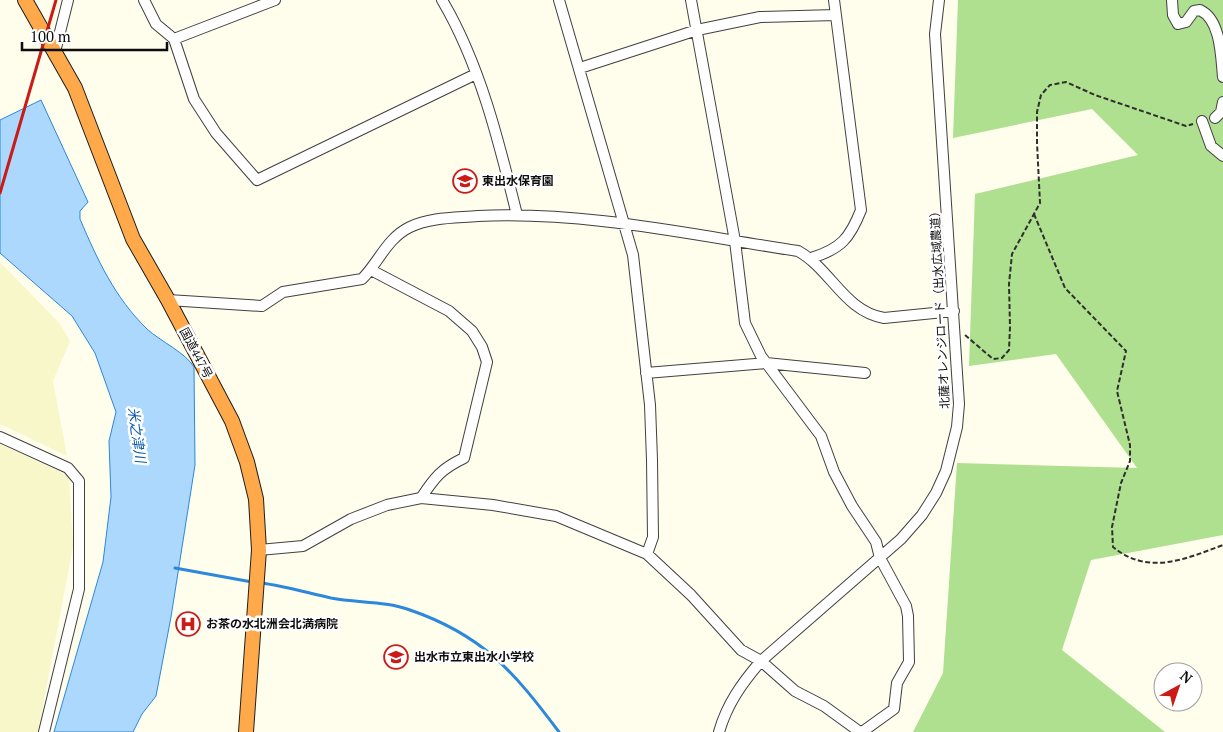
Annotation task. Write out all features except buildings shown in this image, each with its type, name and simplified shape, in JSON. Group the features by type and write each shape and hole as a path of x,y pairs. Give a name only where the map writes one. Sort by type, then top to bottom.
{"highway":[{"name":"国道447号","path":"25,0 75,88 132,239 168,300 232,421 244,454 256,499 259,550 258,590 246,732"}],"street":[{"path":"54,52 68,0"},
{"path":"144,0 156,24 174,39 194,100 216,133 257,180 476,74"},
{"path":"174,39 274,0"},
{"path":"442,0 451,15 476,74 517,214"},
{"path":"559,0 633,255 646,374 652,460 653,537 647,554"},
{"path":"259,550 303,546 351,519 387,505 421,498 493,505 556,516 647,554 691,595 742,650 761,661 795,691 824,706 861,732 894,709 897,683 909,662 906,606 880,558 876,542 852,506 834,472 821,436 766,363 745,323 734,241 691,0"},
{"path":"811,258 823,255 847,240 861,210 834,0"},
{"name":"北薩オレンジロード（出水広域農道）","path":"719,732 742,682 761,661 880,558 922,515 936,493 950,455 957,427 958,404 954,311 935,34 939,0"},
{"path":"1172,0 1173,15 1178,24 1186,22 1194,11 1200,10 1212,19 1218,36 1223,77"},
{"path":"580,68 697,30 760,17 836,15"},
{"path":"1215,118 1221,112 1223,102"},
{"path":"1202,122 1211,146 1223,156"},
{"path":"168,300 262,306 284,292 362,280 391,240 410,227 438,218 517,214 624,223 798,251 811,258 847,299 860,310 873,316 884,318 954,311"},
{"path":"371,270 449,311 472,331 487,362 464,458 435,476 421,498"},
{"path":"646,374 766,363 865,373"},
{"path":"0,437 68,468 79,481 79,589 44,732"}],"path":[{"path":"960,331 993,359 1002,358 1008,350 1010,327 1009,284 1012,254 1040,203 1037,112 1041,95 1050,85 1066,82 1095,95 1186,126 1202,122"},
{"path":"1034,214 1065,288 1126,351 1117,391 1130,445 1130,461 1122,484 1112,527 1114,547 1127,558 1152,563 1173,562 1223,545"}],"green space":[{"path":"958,0 1223,0 1223,535 1091,560 1062,650 1165,732 913,732 943,673 957,463 1137,468 1056,354 969,366 975,194 1138,155 1092,109 953,138"},
{"path":"0,262 60,324 70,341 53,381 67,456 0,424"},
{"path":"0,444 69,476 73,546 38,732 0,732"}],"water":[{"name":"米之津川","path":"41,100 88,202 80,211 80,219 93,249 116,291 152,334 179,352 194,367 195,465 171,617 156,696 142,714 133,732 54,732 103,562 111,497 109,441 116,412 95,353 72,316 0,253 0,120"}],"waterway":[{"path":"175,568 252,582"},
{"path":"261,583 341,600 391,605 436,620 458,631 495,658 527,691 559,732"}],"railway":[{"path":"0,193 56,0"}],"place":[{"name":"東出水保育園","path":"465,181"},
{"name":"お茶の水北洲会北満病院","path":"188,624"},
{"name":"出水市立東出水小学校","path":"396,657"}]}
